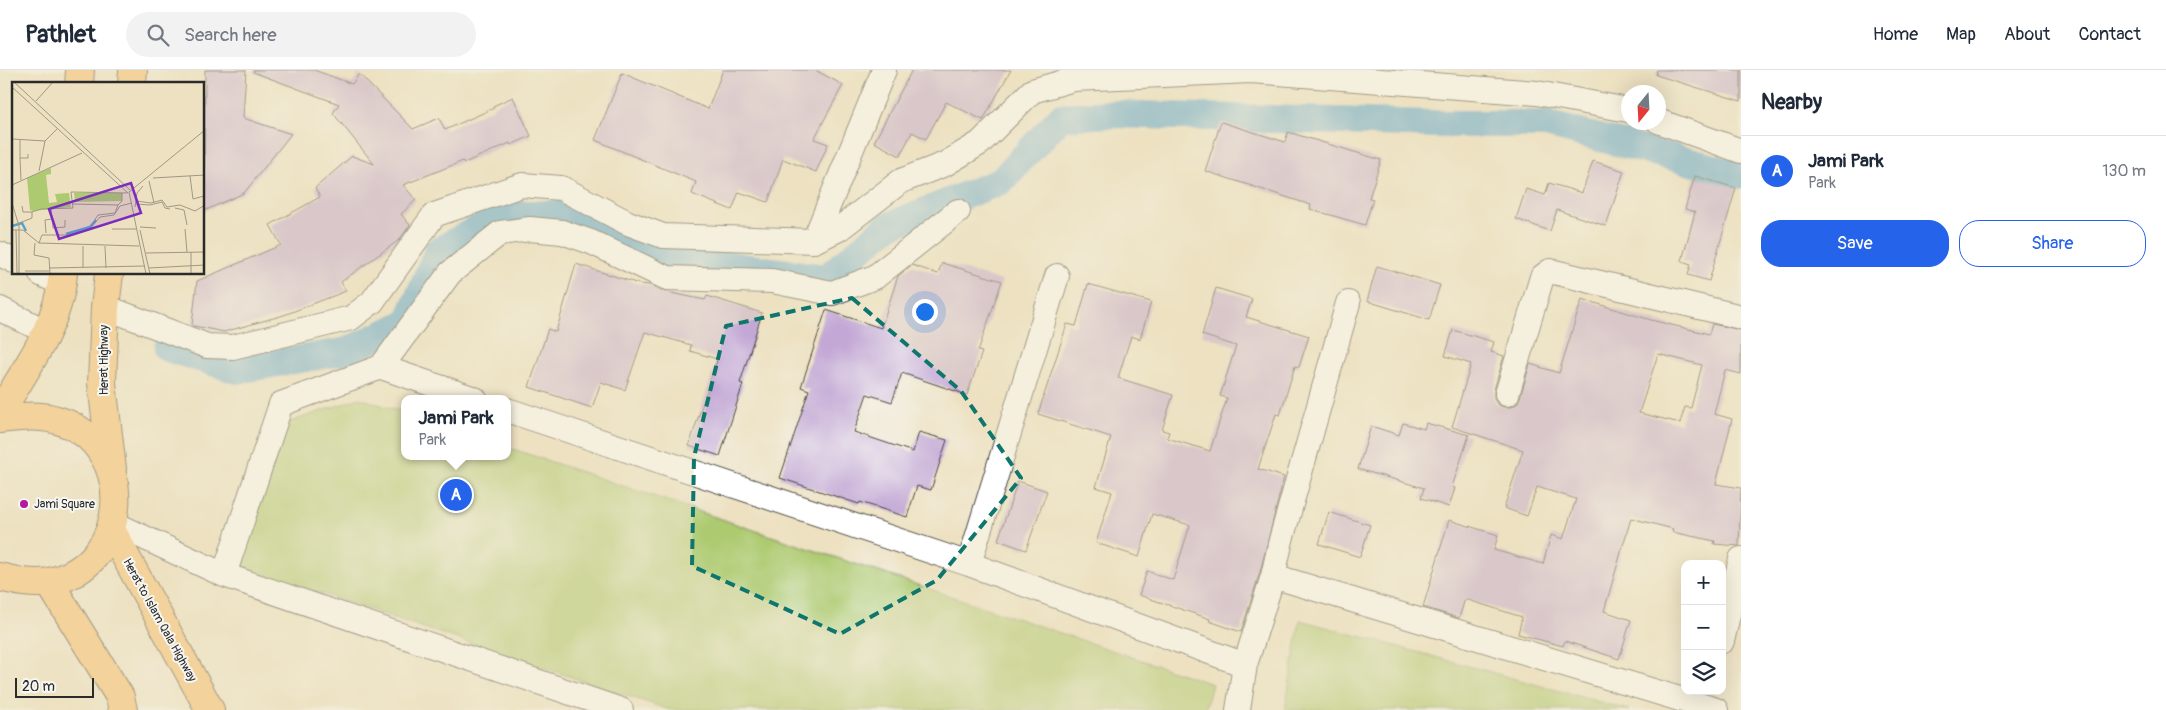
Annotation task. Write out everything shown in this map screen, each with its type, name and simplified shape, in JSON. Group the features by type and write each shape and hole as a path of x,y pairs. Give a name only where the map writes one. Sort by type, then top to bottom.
{"highway":[{"name":"Herat Highway","path":"109,275 104,307 102,383 117,499 112,526"},
{"path":"0,412 47,332 55,277"},
{"path":"0,419 30,416 57,420 82,432 101,451 113,475"},
{"path":"0,577 24,583 49,582 75,572 96,554 112,526"},
{"name":"Herat to Islam Qala Highway","path":"112,526 210,710"},
{"path":"49,582 120,697 123,710"}],"street":[{"path":"814,240 884,70"},
{"path":"104,307 207,346 232,347 351,318 372,302 434,214 522,185 561,188 628,222 663,236 814,240 839,229 901,181 945,164 980,143 1032,91 1074,80 1251,70 1537,93 1621,109"},
{"path":"1666,124 1741,151"},
{"path":"224,575 281,404 380,367 450,273 500,233 530,229 562,232 591,242 667,278 772,281 832,293 875,277 958,212"},
{"path":"0,254 12,260"},
{"path":"1507,394 1542,277 1550,271 1741,317"},
{"path":"969,564 1057,276"},
{"path":"1238,710 1245,665 1273,576 1281,540 1348,303"},
{"path":"0,309 47,332"},
{"path":"380,367 463,395"},
{"path":"511,411 969,564 1245,665"},
{"path":"112,526 224,575 622,710"},
{"path":"1726,624 1741,559"},
{"path":"1273,576 1711,703"}],"highlighted area":[{"path":"852,298 961,391 1021,478 937,580 840,634 692,566 694,457 726,326"}],"green space":[{"path":"360,398 401,412 401,460 511,460 511,448 1212,684 1205,710 670,710 239,566 287,423"},
{"path":"1300,620 1629,710 1285,710"}],"building":[{"path":"205,70 246,70 243,118 291,134 244,193 205,211 205,82"},
{"path":"254,70 314,70 352,84 359,74 413,129 439,118 445,130 494,108 493,106 513,97 531,136 403,185 416,200 401,214 410,225 399,240 341,282 346,291 284,315 224,332 194,326 192,325 197,281 281,245 270,225 320,197 315,188 352,156 374,164 333,113 339,104 253,72"},
{"path":"723,70 815,70 843,85 814,139 828,144 816,172 783,159 768,202 739,192 732,210 692,194 696,182 595,140 622,73 708,109"},
{"path":"912,70 1011,70 983,120 946,102 926,139 912,132 900,156 874,142"},
{"path":"1657,70 1741,70 1741,101 1656,75"},
{"path":"1221,122 1285,142 1288,132 1381,160 1369,198 1373,199 1365,225 1310,209 1311,205 1205,171"},
{"path":"1593,161 1624,171 1606,226 1557,210 1550,231 1516,219 1526,189 1545,195 1549,183 1582,193"},
{"path":"1695,176 1736,188 1709,281 1688,275 1691,264 1682,261 1695,212 1685,209"},
{"path":"942,263 1002,281 978,351 982,352 967,395 902,373 892,402 867,394 854,432 913,452 919,432 947,440 931,490 917,486 907,517 860,502 859,504 780,478 809,390 801,387 826,310 881,328 898,276 912,265 938,274"},
{"path":"576,264 639,284 650,285 661,291 705,300 707,296 762,313 740,383 743,384 720,456 689,446 717,359 690,351 691,345 645,332 625,390 601,382 592,408 529,387 548,329 556,332"},
{"path":"1377,266 1440,285 1429,320 1367,301"},
{"path":"1088,284 1151,302 1140,339 1131,336 1118,378 1173,395 1162,430 1169,432 1167,438 1210,451 1227,398 1220,396 1236,346 1202,335 1216,288 1252,299 1246,317 1309,336 1299,367 1295,366 1280,415 1276,414 1258,469 1284,477 1260,572 1241,632 1209,621 1210,619 1139,595 1147,571 1173,580 1190,525 1152,514 1139,557 1096,543 1112,492 1096,487 1111,437 1038,414 1067,324 1076,326"},
{"path":"1582,299 1651,320 1709,334 1712,324 1741,330 1741,374 1725,370 1714,414 1732,419 1716,484 1741,488 1739,546 1714,544 1715,541 1672,532 1673,529 1631,518 1604,611 1631,620 1619,659 1565,641 1563,646 1518,634 1522,617 1465,599 1459,618 1423,607 1449,520 1498,535 1494,550 1543,564 1551,535 1563,539 1576,499 1537,487 1527,516 1504,508 1523,450 1452,427 1471,364 1445,356 1453,330 1494,342 1491,352 1504,356 1494,390 1494,398 1497,404 1503,407 1511,407 1517,404 1530,364 1559,373","holes":["1658,354 1702,365 1691,408 1685,407 1680,423 1639,413"]},
{"path":"1403,423 1424,429 1426,423 1469,435 1452,487 1455,488 1449,507 1421,498 1424,488 1358,469 1371,426 1399,435"},
{"path":"1018,481 1047,491 1026,550 998,540"},
{"path":"1329,512 1370,525 1360,557 1319,544"}],"waterway":[{"path":"167,348 237,370 347,351 408,322 438,251 505,214 574,214 660,256 826,278 888,226 1001,181 1061,117 1112,114 1434,124 1546,124 1741,175"}],"place":[{"name":"Jami Park","path":"456,495"},
{"name":"Jami Square","path":"24,504"}]}
